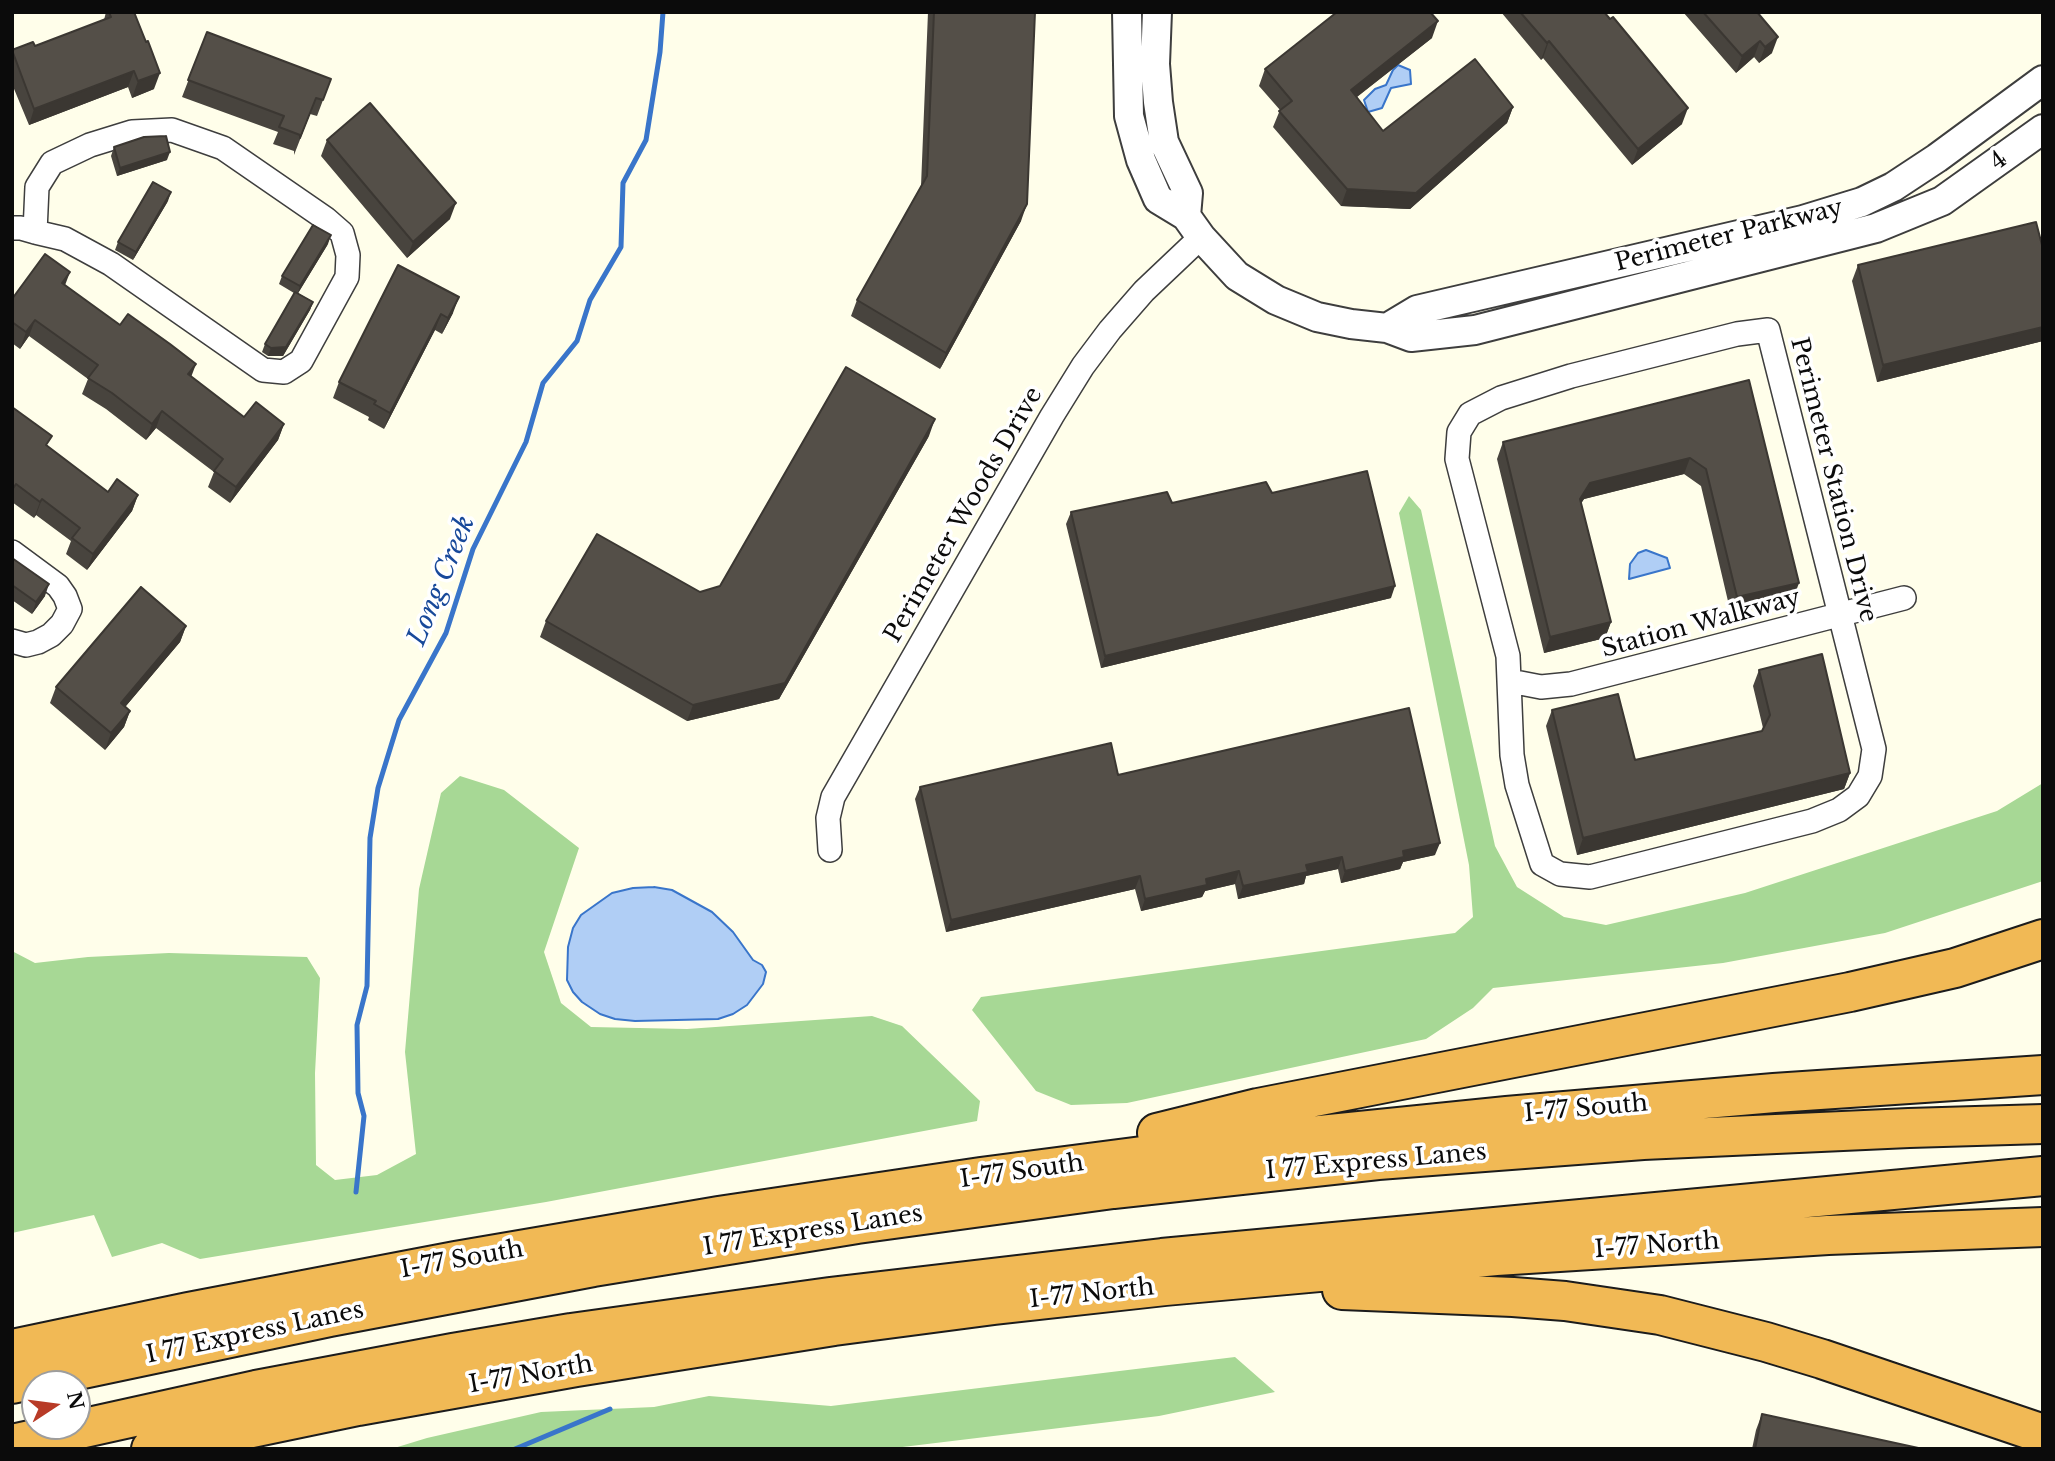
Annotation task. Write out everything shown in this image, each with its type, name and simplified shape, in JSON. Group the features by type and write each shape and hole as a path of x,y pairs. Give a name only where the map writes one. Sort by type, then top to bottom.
{"highway":[{"path":"981,1177 1258,1108 1902,981 1993,957 2043,939"},
{"name":"I-77 South","path":"12,1349 456,1261 719,1216 981,1177 1242,1143 1507,1116 1774,1093 2043,1075"},
{"name":"I 77 Express Lanes","path":"12,1384 330,1317 593,1267 857,1224 1100,1191 1378,1160 1563,1146 1789,1133 2043,1125"},
{"path":"12,1444 256,1391 453,1353 571,1333 830,1297 1188,1255 2043,1176"},
{"name":"I-77 North","path":"152,1449 371,1404 670,1351 834,1326 1165,1286 1363,1267 1662,1245 2043,1227"},
{"path":"1165,1286 1461,1293 1565,1301 1660,1315 1777,1345 2043,1434"}],"street":[{"name":"Perimeter Parkway","path":"1127,12 1129,116 1141,160 1158,199 1194,227 1237,276 1276,300 1317,317 1387,328 1411,337 1475,330 1855,234 1942,201 1960,190"},
{"path":"1157,12 1155,64 1164,142 1188,193 1194,227"},
{"name":"Perimeter Parkway","path":"1387,328 1417,310 1803,220 1862,202 1893,187 1937,158 2043,80"},
{"path":"172,130 223,148 326,219 342,233 348,255 347,277 301,361 284,372 263,370 111,264 65,239 24,230 37,187 52,163 90,145 132,132 172,130"},
{"name":"4","path":"1960,190 2040,131"},
{"name":"Perimeter Woods Drive","path":"830,850 828,818 833,797 1052,416 1083,366 1110,330 1194,227"},
{"name":"Perimeter Station Drive","path":"1769,330 1840,615 1874,749 1870,776 1858,796 1839,810 1812,821 1590,877 1560,874 1542,864 1517,785 1512,755 1508,656 1457,459 1459,432 1470,414 1501,398 1571,376 1737,334 1769,330"},
{"path":"12,552 58,586 70,609 62,624 45,639 26,645 12,641"},
{"name":"Station Walkway","path":"1510,681 1541,687 1571,684 1904,598"}],"green space":[{"path":"1409,496 1421,510 1495,846 1517,887 1564,917 1606,925 1745,893 1997,811 2043,783 2043,881 1885,933 1723,963 1493,988 1473,1008 1426,1039 1127,1103 1071,1105 1036,1091 972,1010 981,997 1455,933 1473,917 1469,865 1399,513"},
{"path":"460,776 504,790 579,848 544,952 561,1003 591,1027 687,1029 872,1016 902,1026 980,1101 977,1121 546,1202 200,1259 162,1243 112,1257 94,1215 12,1233 12,951 35,963 169,953 307,957 320,978 315,1073 316,1165 335,1180 377,1175 416,1154 405,1052 419,889 441,793"},
{"path":"1235,1357 1275,1392 1159,1416 886,1449 391,1449 541,1412 654,1407 709,1396 831,1406"}],"water":[{"path":"1398,65 1410,70 1411,84 1391,88 1382,108 1368,112 1364,100 1375,89 1386,85"},
{"path":"1646,550 1667,558 1670,568 1629,579 1630,564 1638,553"},
{"path":"654,887 672,890 712,912 733,932 753,960 762,965 766,972 763,984 747,1005 718,1019 635,1021 600,1014 573,992 567,980 568,947 573,928 581,915 612,893"}],"building":[{"path":"109,12 134,12 160,73 138,81 134,71 34,109 12,50 33,42 35,46 111,17"},
{"path":"934,12 1035,12 1027,204 946,353 857,300 927,176"},
{"path":"1337,12 1430,12 1438,21 1351,90 1383,131 1475,59 1513,107 1416,193 1347,189 1279,111 1292,101 1265,69"},
{"path":"1520,12 1604,12 1610,19 1613,17 1688,108 1638,149 1549,41 1547,43"},
{"path":"1703,12 1757,12 1778,37 1765,47 1760,41 1742,56"},
{"path":"207,32 331,79 323,100 316,98 300,138 300,135 279,127 284,116 188,80"},
{"path":"370,103 456,203 413,242 327,140"},
{"path":"166,136 170,152 120,168 114,147 144,137"},
{"path":"153,182 171,192 136,252 118,242"},
{"path":"2036,222 2043,249 2043,327 1883,365 1858,265"},
{"path":"313,225 331,235 300,286 282,276"},
{"path":"45,254 70,272 62,283 120,325 128,314 170,344 196,364 188,374 244,417 256,402 284,424 236,487 214,471 223,459 162,411 152,424 88,378 98,365 35,320 26,332 12,322 12,299"},
{"path":"398,265 459,297 448,318 441,314 390,413 374,404 376,401 339,382"},
{"path":"295,292 313,302 286,347 271,348 265,344"},
{"path":"846,367 935,419 785,683 693,705 546,621 597,534 700,592 720,586"},
{"path":"1749,380 1799,583 1737,597 1706,469 1690,458 1590,483 1580,499 1611,622 1550,637 1503,442"},
{"path":"12,407 52,436 46,445 108,492 117,479 138,495 93,554 72,538 80,528 42,499 40,502 16,484 12,490"},
{"path":"1367,471 1395,586 1105,656 1071,512 1167,492 1172,503 1266,482 1272,493"},
{"path":"12,558 49,584 36,602 12,585"},
{"path":"141,587 186,626 121,703 130,711 111,733 56,687"},
{"path":"1822,654 1850,773 1583,838 1552,710 1618,694 1635,760 1762,731 1770,715 1759,670"},
{"path":"1409,708 1440,843 1403,851 1404,857 1345,871 1342,857 1306,865 1308,872 1243,886 1239,871 1206,879 1207,885 1145,899 1140,876 951,920 920,787 1111,743 1118,775"},
{"path":"1762,1414 1923,1449 1755,1449"}],"waterway":[{"name":"Long Creek","path":"356,1192 364,1116 358,1093 357,1025 367,986 370,838 378,788 399,720 446,633 473,549 526,442 543,383 577,341 590,300 621,247 623,183 646,140 660,52 663,12"},
{"path":"515,1449 610,1409"}]}
